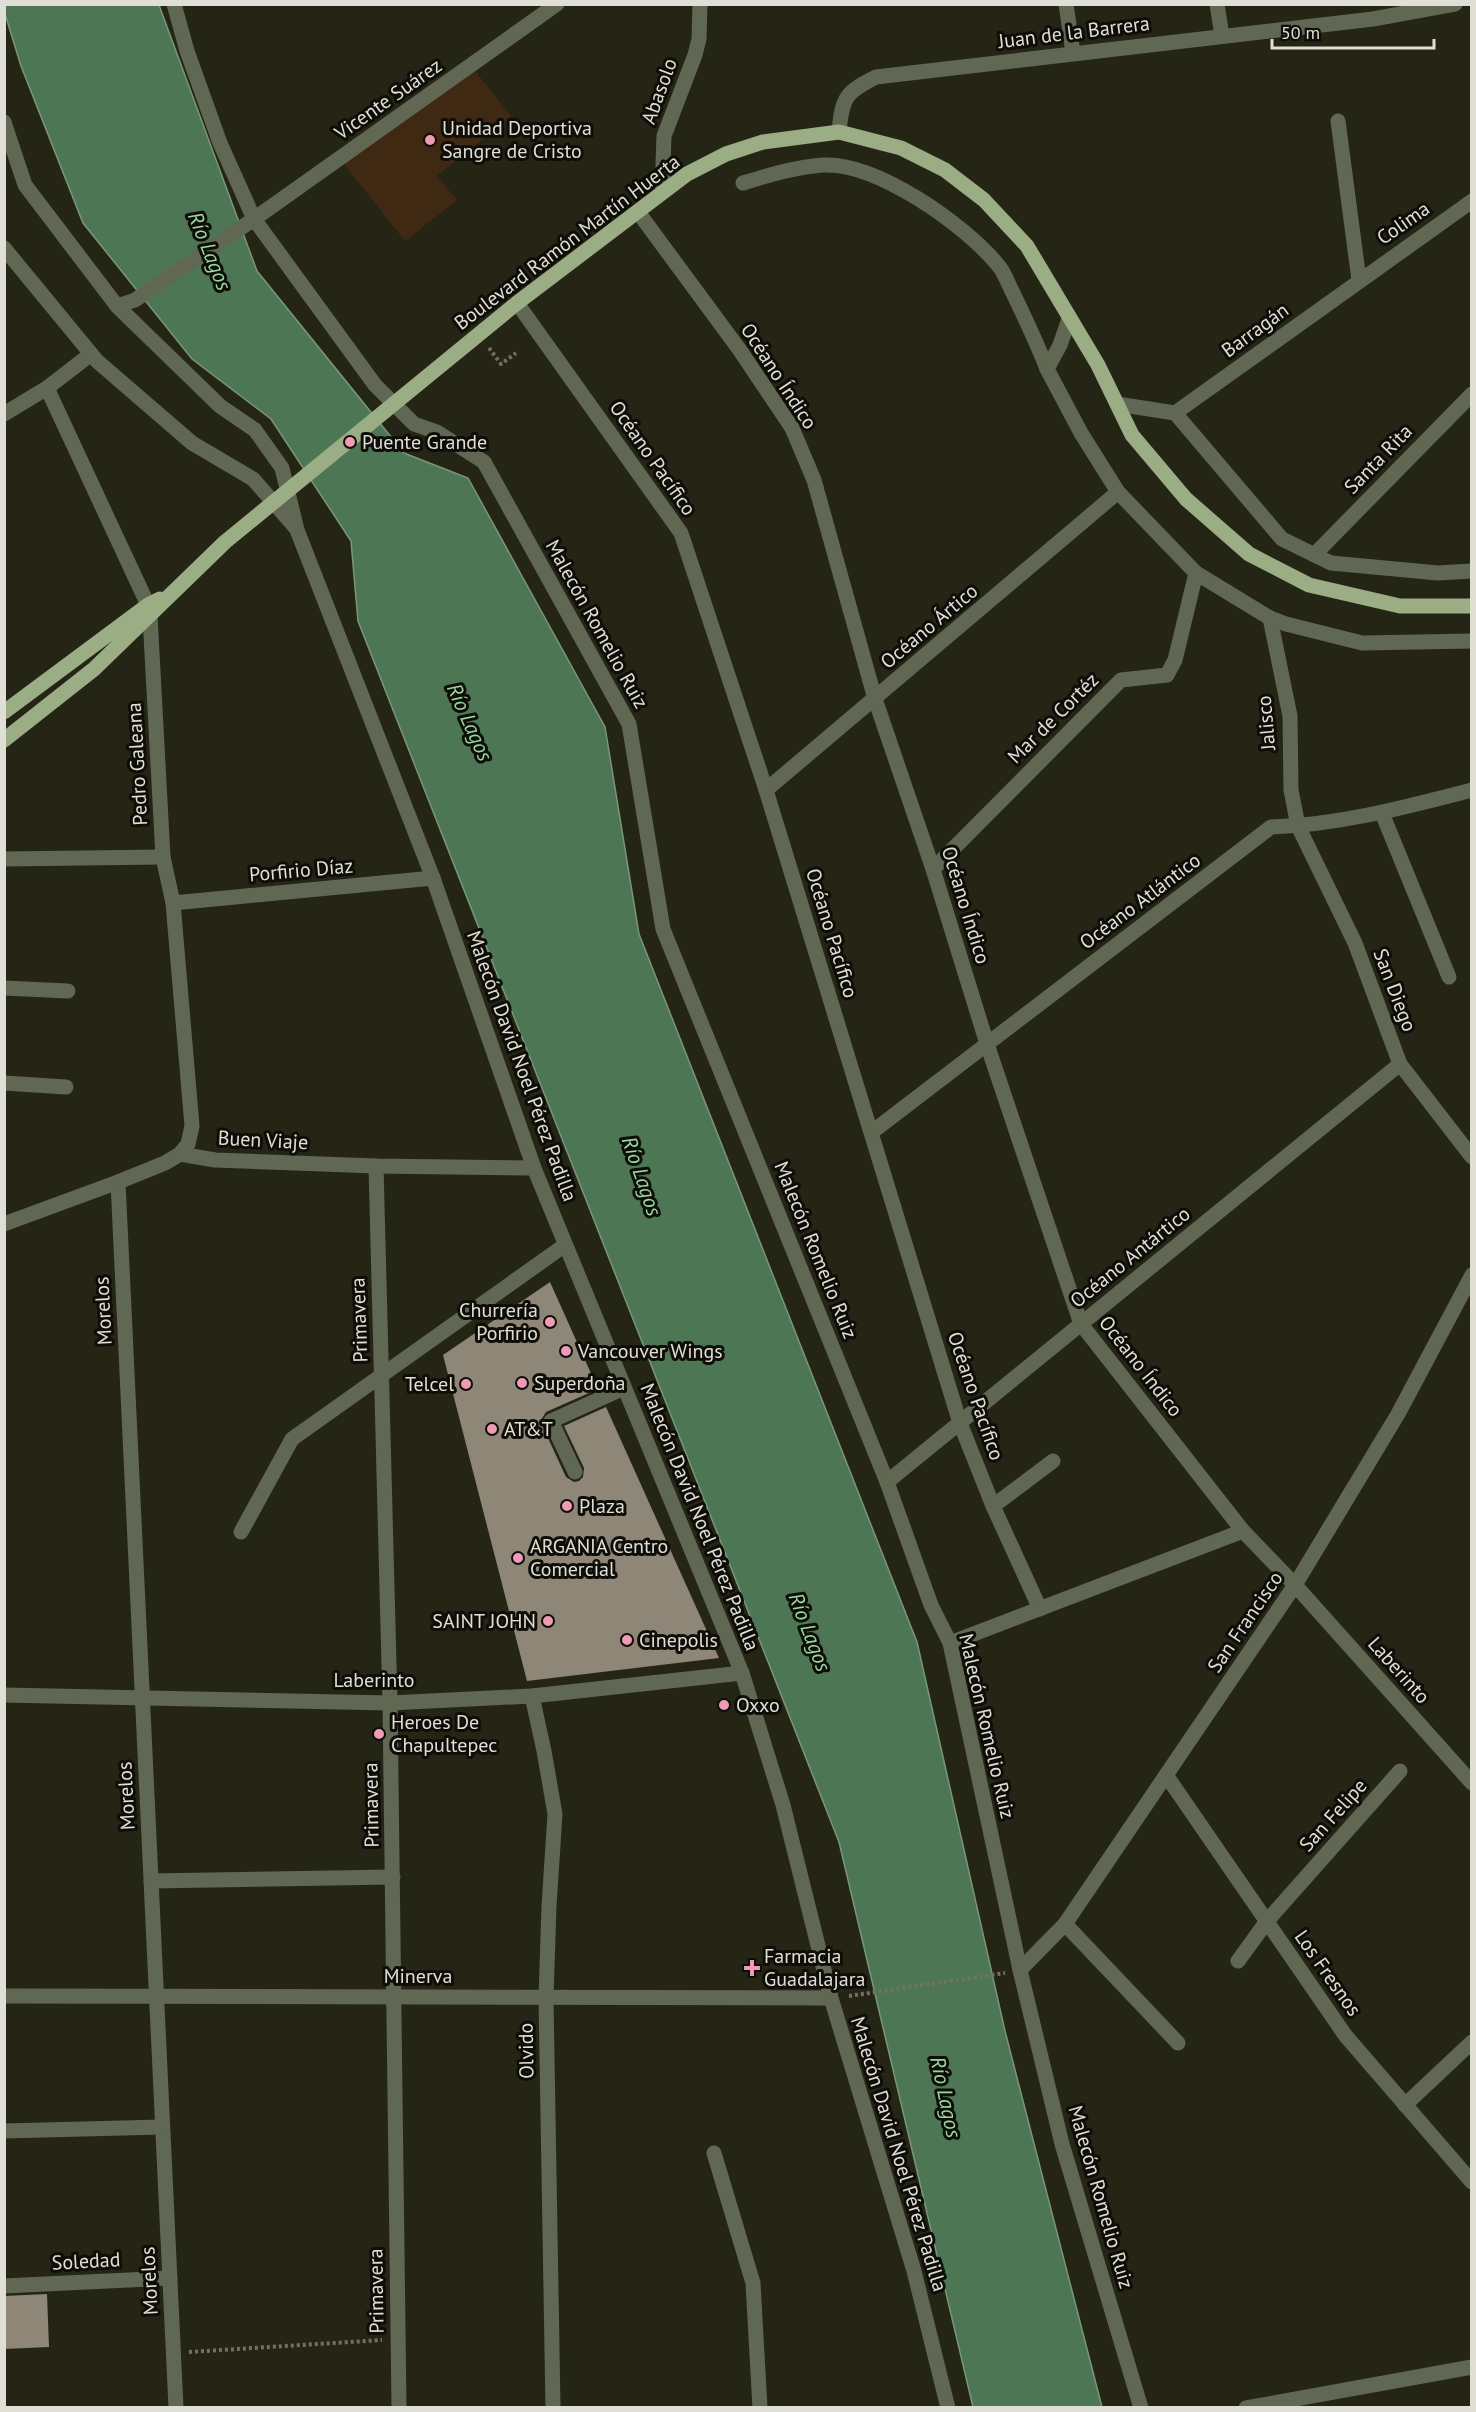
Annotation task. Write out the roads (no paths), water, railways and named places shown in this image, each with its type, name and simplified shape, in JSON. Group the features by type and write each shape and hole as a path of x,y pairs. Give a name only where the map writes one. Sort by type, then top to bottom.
{"main road":[{"name":"Boulevard Ramón Martín Huerta","path":"149,611 225,542 473,338 687,174 726,154 763,142 839,132 901,148 945,170 984,200 1027,246 1098,365 1132,435 1185,498 1249,554 1309,585 1400,606 1472,606"},
{"path":"4,712 149,611"},
{"path":"4,740 94,669 149,611"}],"street":[{"name":"Malecón Romelio Ruiz","path":"174,4 187,51 248,223 375,385 414,424 437,432 484,462 629,724 663,929 887,1482 931,1605 950,1643 1020,1970 1062,2144 1141,2408"},
{"name":"Vicente Suárez","path":"117,306 135,300 248,223 557,4"},
{"name":"Abasolo","path":"662,193 664,136 697,47 700,4"},
{"path":"1066,4 1073,53"},
{"path":"1217,4 1222,36"},
{"name":"Juan de la Barrera","path":"839,132 841,110 853,88 876,77 1222,36 1372,12 1455,4"},
{"path":"1338,121 1359,280"},
{"path":"4,122 25,185 117,306 220,406 255,430 282,468 297,530"},
{"path":"743,183 785,171 825,165 865,172 926,203 955,223 999,266 1033,333 1047,369 1081,433 1118,492 1196,573 1270,618 1362,643 1472,641"},
{"name":"Colima","path":"1359,280 1472,201"},
{"name":"Océano Índico","path":"638,212 738,349 792,428 813,480 875,699 933,869 987,1044 1081,1324 1244,1531 1295,1585"},
{"path":"4,248 91,354 192,443 254,480 297,530"},
{"name":"Barragán","path":"1175,413 1359,280"},
{"name":"Océano Pacífico","path":"517,303 681,533 766,790 960,1423 993,1506 1040,1610"},
{"path":"1047,369 1060,345 1069,319"},
{"path":"4,414 47,388 91,354"},
{"name":"Pedro Galeana","path":"47,388 149,611 163,857 173,903 192,1126 188,1144 180,1154"},
{"name":"Santa Rita","path":"1314,555 1472,394"},
{"path":"1117,404 1175,413 1282,538 1331,563 1438,573 1472,571"},
{"name":"Océano Ártico","path":"766,790 1118,492"},
{"name":"Malecón David Noel Pérez Padilla","path":"297,530 433,878 534,1168 742,1673 783,1805 831,1998 914,2271 948,2408"},
{"name":"Mar de Cortéz","path":"933,869 1121,680 1167,675 1176,660 1196,573"},
{"path":"1454,606 1472,614"},
{"name":"Jalisco","path":"1270,618 1290,716 1291,790 1298,826"},
{"name":"Océano Atlántico","path":"872,1132 1271,827 1298,826 1382,813 1472,790"},
{"path":"1382,813 1449,977"},
{"name":"San Diego","path":"1298,826 1354,943 1400,1064 1472,1157"},
{"path":"4,859 163,857"},
{"name":"Porfirio Díaz","path":"173,903 433,878"},
{"path":"4,988 68,991"},
{"name":"Océano Antártico","path":"887,1482 1400,1064"},
{"path":"4,1083 66,1087"},
{"path":"4,1224 118,1182 180,1154"},
{"name":"Buen Viaje","path":"180,1154 215,1160 376,1166 534,1168"},
{"name":"Primavera","path":"376,1166 390,1703 399,2408"},
{"name":"Morelos","path":"118,1182 176,2408"},
{"path":"241,1532 292,1439 565,1245"},
{"name":"San Francisco","path":"1020,1970 1065,1924 1295,1585 1398,1414 1472,1275"},
{"path":"575,1472 552,1421 624,1388"},
{"path":"993,1506 1053,1461"},
{"path":"950,1643 1244,1531"},
{"name":"Laberinto","path":"1295,1585 1472,1783"},
{"name":"Laberinto","path":"4,1695 390,1703 532,1696 742,1673"},
{"name":"Olvido","path":"532,1696 555,1814 546,1998 553,2408"},
{"name":"San Felipe","path":"1238,1961 1267,1921 1400,1771"},
{"name":"Los Fresnos","path":"1166,1775 1345,2035 1472,2182"},
{"path":"151,1881 393,1877"},
{"path":"1065,1924 1178,2043"},
{"name":"Minerva","path":"4,1996 831,1998"},
{"path":"1405,2104 1472,2042"},
{"path":"4,2131 162,2127"},
{"path":"714,2153 753,2283 760,2408"},
{"name":"Soledad","path":"4,2286 170,2278"},
{"path":"1246,2408 1472,2367"}],"water":[{"name":"Río Lagos","path":"4,5 159,5 257,271 404,453 468,478 605,727 639,934 917,1642 1005,2031 1102,2407 973,2407 839,1842 358,621 351,541 271,419 192,359 83,223 21,66"}],"place":[{"name":"Unidad Deportiva Sangre de Cristo","path":"430,140"},
{"name":"Puente Grande","path":"350,442"},
{"name":"Churrería Porfirio","path":"550,1322"},
{"name":"Vancouver Wings","path":"566,1351"},
{"name":"Superdoña","path":"522,1383"},
{"name":"Telcel","path":"466,1384"},
{"name":"AT&T","path":"492,1429"},
{"name":"Plaza","path":"567,1506"},
{"name":"ARGANIA Centro Comercial","path":"518,1558"},
{"name":"SAINT JOHN","path":"548,1621"},
{"name":"Cinepolis","path":"627,1640"},
{"name":"Oxxo","path":"724,1705"},
{"name":"Heroes De Chapultepec","path":"379,1734"},
{"name":"Farmacia Guadalajara","path":"752,1968"}]}
